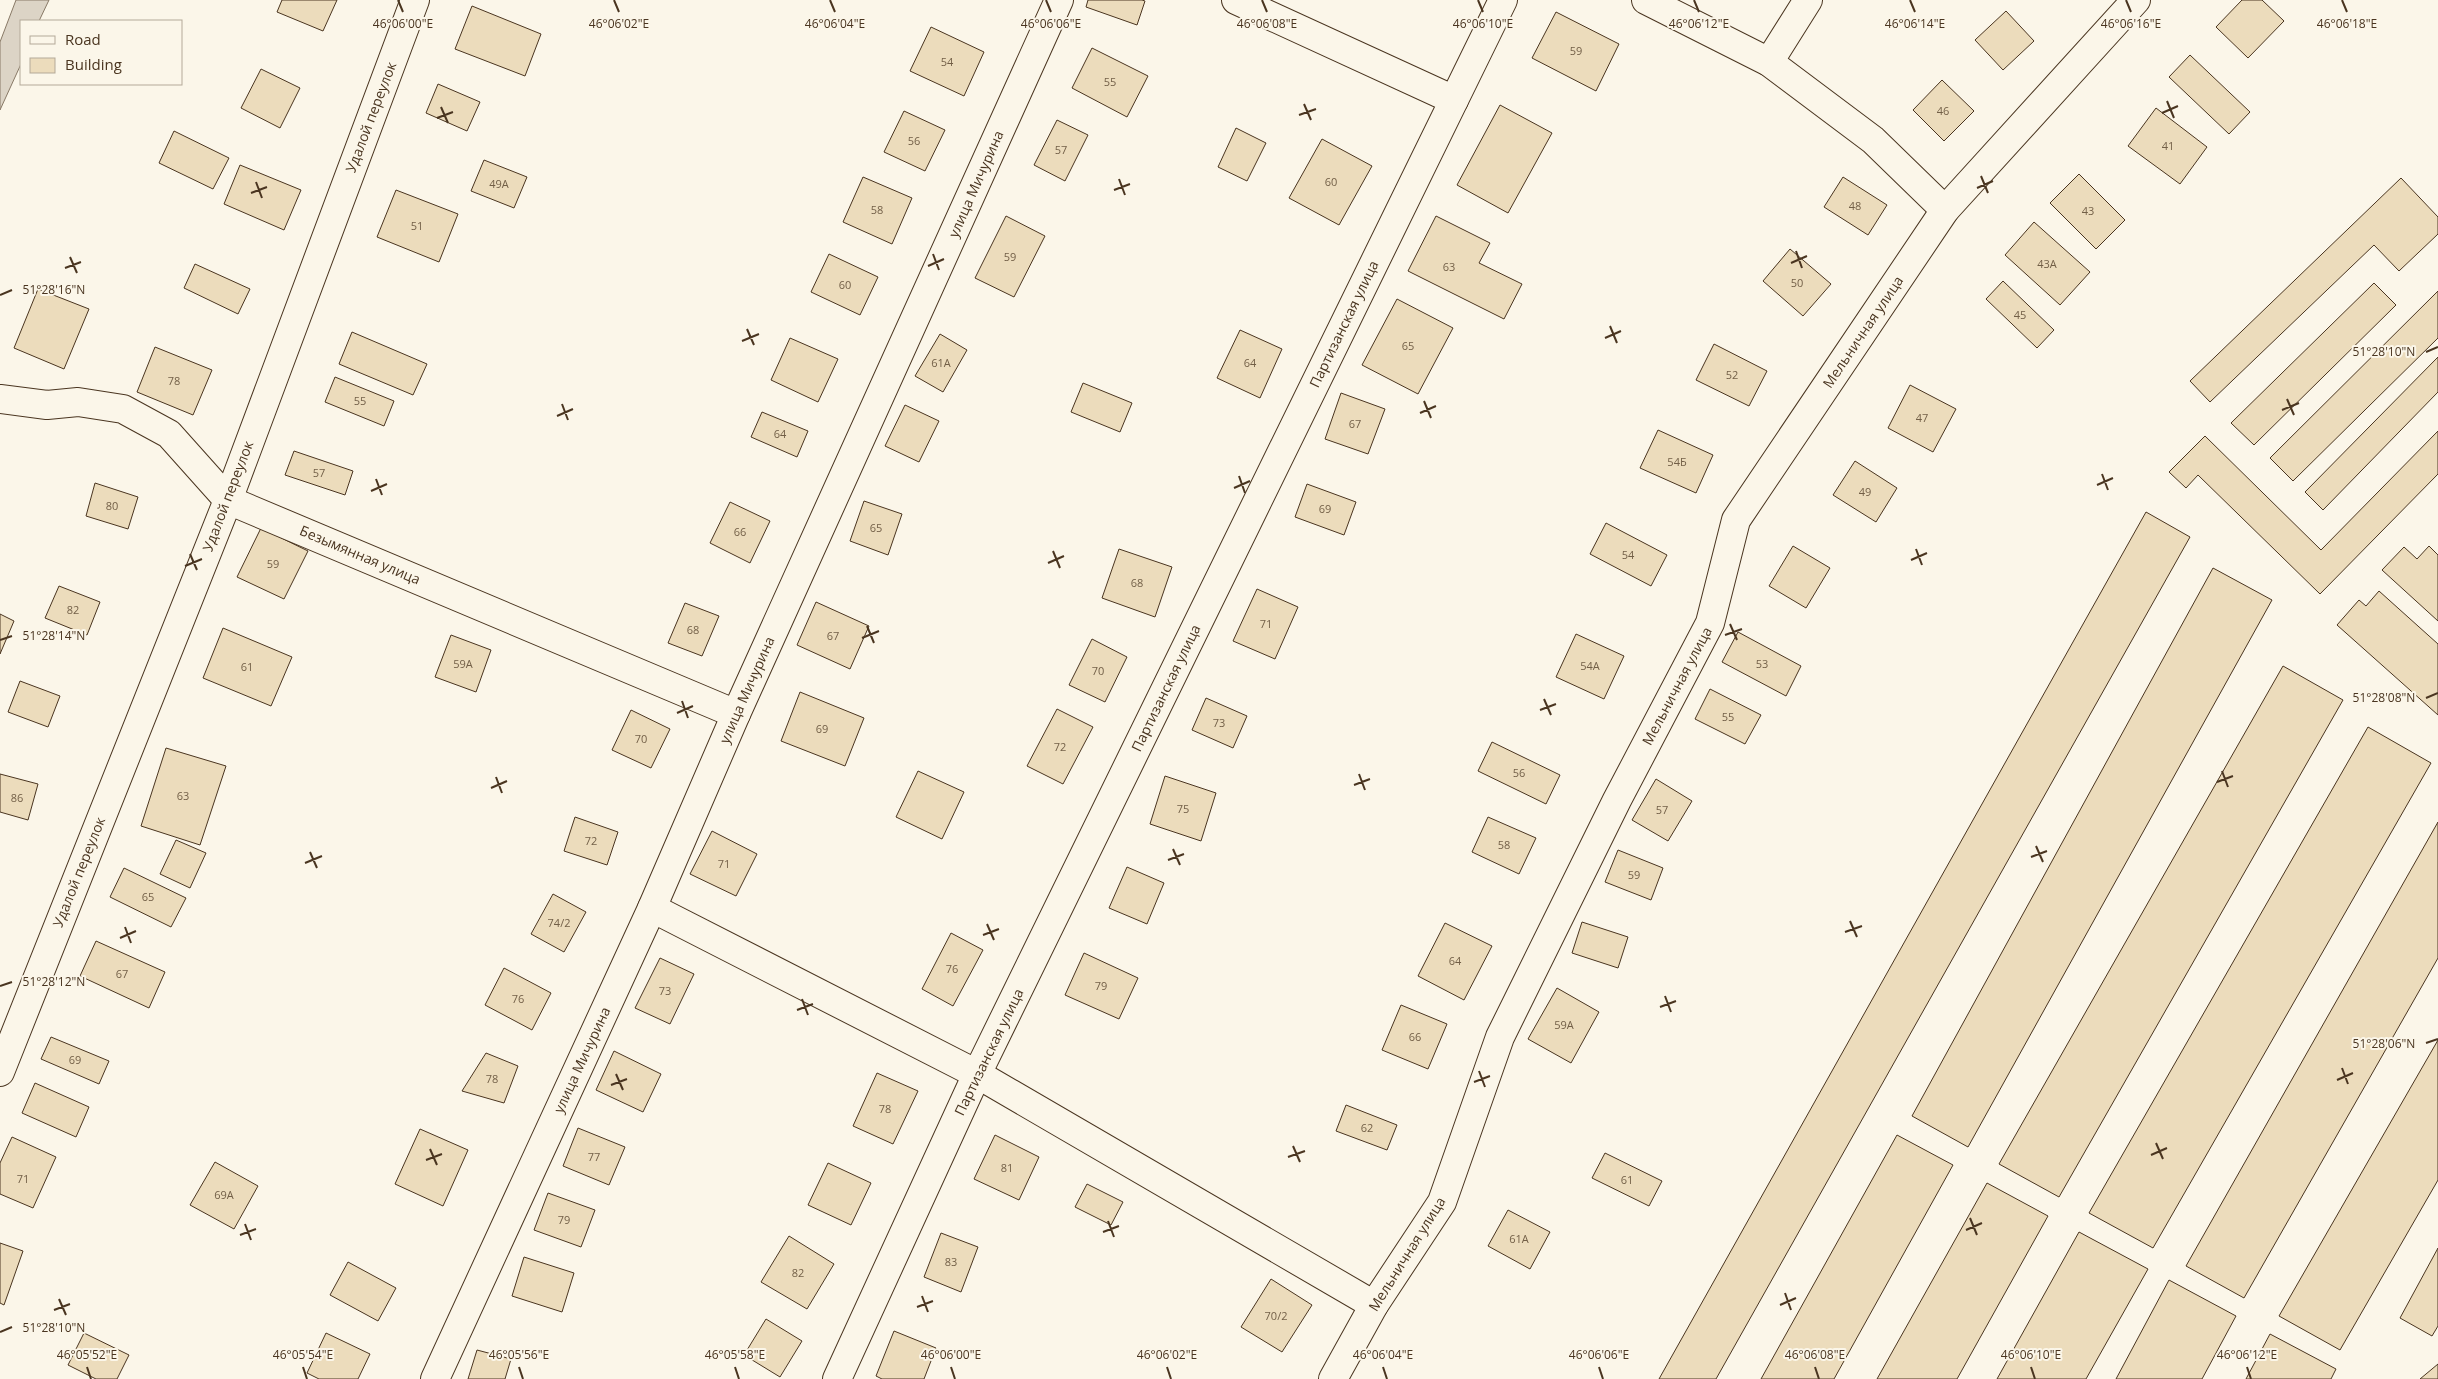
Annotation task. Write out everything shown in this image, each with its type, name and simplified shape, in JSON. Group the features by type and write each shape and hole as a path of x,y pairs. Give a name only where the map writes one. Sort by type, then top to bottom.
{"street":[{"name":"Удалой переулок","path":"0,1072 228,500 415,0"},
{"name":"улица Мичурина","path":"435,1379 652,908 736,714 1059,0"},
{"path":"1236,0 1454,100"},
{"name":"Партизанская улица","path":"837,1379 977,1074 1503,0"},
{"path":"1646,0 1769,62 1873,140 1945,210"},
{"path":"1769,62 1808,0"},
{"name":"Мельничная улица","path":"1333,1379 1374,1305 1442,1202 1500,1037 1617,800 1710,624 1736,520 1945,210 2136,0"},
{"name":"Безымянная улица","path":"0,399 47,405 78,402 122,409 169,434 228,500 736,714"},
{"path":"652,908 977,1074 1374,1305"}],"shaded area":[{"path":"16,0 49,0 39,20 20,20 20,66 0,110 0,42"}],"building":[{"path":"282,0 337,0 323,31 277,12"},
{"path":"1088,0 1145,1 1137,25 1086,7"},
{"path":"2242,0 2262,0 2284,21 2248,58 2216,27"},
{"path":"472,6 541,34 525,76 455,49"},
{"path":"2006,11 2034,41 2003,70 1975,40"},
{"path":"1556,12 1619,44 1596,91 1532,58"},
{"path":"931,27 984,52 964,96 910,71"},
{"path":"1092,48 1148,76 1127,117 1072,88"},
{"path":"2190,55 2250,112 2229,134 2169,77"},
{"path":"261,69 300,88 280,128 241,108"},
{"path":"1942,80 1974,111 1944,141 1913,110"},
{"path":"438,84 480,102 467,131 426,113"},
{"path":"1500,105 1552,133 1508,213 1457,185"},
{"path":"2156,108 2207,147 2180,184 2128,146"},
{"path":"904,111 945,130 925,171 884,152"},
{"path":"1057,120 1088,135 1065,181 1034,165"},
{"path":"1236,128 1266,143 1247,181 1218,167"},
{"path":"174,131 229,158 213,189 159,163"},
{"path":"1322,139 1372,166 1339,225 1289,198"},
{"path":"484,160 527,177 514,208 471,191"},
{"path":"240,165 301,190 284,230 224,204"},
{"path":"2079,174 2125,220 2096,249 2050,203"},
{"path":"863,177 912,198 892,244 843,222"},
{"path":"1843,177 1887,205 1868,235 1824,207"},
{"path":"2401,178 2438,217 2438,234 2399,271 2374,245 2210,402 2190,381"},
{"path":"396,190 458,214 439,262 377,237"},
{"path":"1006,216 1045,236 1014,297 975,278"},
{"path":"1436,216 1490,243 1479,263 1522,284 1504,319 1408,271"},
{"path":"2034,222 2090,272 2060,305 2005,255"},
{"path":"1790,249 1831,284 1803,316 1763,281"},
{"path":"829,254 878,277 860,315 811,292"},
{"path":"195,264 250,289 238,314 184,288"},
{"path":"2003,281 2054,330 2037,348 1986,299"},
{"path":"2374,283 2396,305 2254,445 2231,423"},
{"path":"38,289 89,309 64,369 14,348"},
{"path":"2438,291 2438,338 2293,481 2270,458"},
{"path":"1397,299 1453,328 1418,394 1362,365"},
{"path":"1240,330 1282,349 1260,398 1217,378"},
{"path":"352,332 427,364 413,395 339,364"},
{"path":"940,334 967,350 943,392 915,376"},
{"path":"790,338 838,359 818,402 771,380"},
{"path":"1714,344 1767,371 1749,406 1696,380"},
{"path":"155,347 212,370 193,415 137,392"},
{"path":"2438,357 2438,392 2323,510 2305,492"},
{"path":"335,377 394,401 384,426 325,402"},
{"path":"1083,383 1132,403 1120,432 1071,412"},
{"path":"1910,385 1956,409 1933,452 1888,428"},
{"path":"1341,393 1385,409 1368,454 1325,439"},
{"path":"905,405 939,421 919,462 885,446"},
{"path":"762,412 808,431 797,457 751,437"},
{"path":"1658,430 1713,455 1696,493 1640,468"},
{"path":"2438,431 2438,474 2320,594 2198,475 2186,488 2169,472 2205,436 2321,550"},
{"path":"294,451 353,471 345,495 285,475"},
{"path":"1855,461 1897,488 1876,522 1833,495"},
{"path":"95,483 138,497 128,529 86,516"},
{"path":"1307,484 1356,502 1344,535 1295,517"},
{"path":"864,501 902,514 888,555 850,541"},
{"path":"730,502 770,521 750,563 710,543"},
{"path":"2146,512 2190,537 1716,1379 1659,1379"},
{"path":"1606,523 1667,555 1651,586 1590,554"},
{"path":"261,528 308,551 284,599 237,577"},
{"path":"1793,546 1830,568 1806,608 1769,586"},
{"path":"2429,546 2438,555 2438,621 2382,570 2404,547 2417,559"},
{"path":"1119,549 1172,567 1155,617 1102,598"},
{"path":"2213,568 2272,600 1968,1147 1912,1116"},
{"path":"59,586 100,602 87,635 45,618"},
{"path":"1257,589 1298,607 1275,659 1233,641"},
{"path":"2379,591 2438,644 2438,715 2337,625 2359,600 2366,606"},
{"path":"816,602 869,626 850,669 797,645"},
{"path":"685,603 719,616 702,656 668,643"},
{"path":"0,614 14,621 0,654"},
{"path":"223,628 292,657 271,706 203,678"},
{"path":"1738,632 1801,666 1786,696 1722,662"},
{"path":"1576,634 1624,656 1604,699 1556,677"},
{"path":"451,635 491,650 476,692 435,677"},
{"path":"1092,639 1127,657 1105,702 1069,685"},
{"path":"2283,666 2343,700 2059,1197 1999,1164"},
{"path":"20,681 60,696 48,727 8,712"},
{"path":"1710,689 1761,715 1745,744 1695,719"},
{"path":"800,692 864,718 845,766 781,741"},
{"path":"1206,698 1247,716 1233,748 1192,730"},
{"path":"1057,709 1093,727 1063,784 1027,766"},
{"path":"631,710 670,729 651,768 612,750"},
{"path":"2368,727 2431,763 2153,1248 2089,1213"},
{"path":"1492,742 1560,775 1546,804 1478,771"},
{"path":"166,748 226,766 200,845 141,826"},
{"path":"918,771 964,792 942,839 896,817"},
{"path":"0,774 38,784 28,820 0,812"},
{"path":"1165,776 1216,793 1201,841 1150,824"},
{"path":"1656,779 1692,801 1668,841 1632,820"},
{"path":"575,817 618,832 607,865 564,851"},
{"path":"1488,817 1536,838 1519,874 1472,852"},
{"path":"2438,822 2438,958 2244,1298 2186,1266"},
{"path":"712,831 757,854 736,896 690,874"},
{"path":"176,840 206,853 190,888 160,874"},
{"path":"1618,850 1663,868 1651,900 1605,882"},
{"path":"1127,867 1164,883 1147,924 1109,908"},
{"path":"124,868 186,898 171,927 110,897"},
{"path":"553,894 586,912 564,952 531,934"},
{"path":"1582,922 1628,937 1618,968 1572,953"},
{"path":"1445,923 1492,946 1464,1000 1418,976"},
{"path":"951,933 983,950 953,1006 922,989"},
{"path":"96,941 165,972 149,1008 80,976"},
{"path":"1084,953 1138,978 1119,1019 1065,995"},
{"path":"660,958 694,974 670,1024 635,1008"},
{"path":"504,968 551,993 532,1030 485,1005"},
{"path":"1557,988 1599,1012 1571,1063 1528,1039"},
{"path":"1401,1005 1447,1024 1428,1069 1382,1050"},
{"path":"51,1037 109,1061 99,1084 41,1059"},
{"path":"2438,1040 2438,1180 2340,1350 2279,1316"},
{"path":"614,1051 661,1074 643,1112 596,1090"},
{"path":"486,1053 518,1066 504,1103 462,1091"},
{"path":"877,1073 918,1091 893,1144 853,1126"},
{"path":"35,1083 89,1107 76,1137 22,1113"},
{"path":"1346,1105 1397,1125 1387,1150 1336,1131"},
{"path":"578,1128 625,1147 609,1185 563,1166"},
{"path":"420,1129 468,1150 443,1206 395,1184"},
{"path":"995,1135 1039,1157 1019,1200 974,1179"},
{"path":"1897,1135 1953,1165 1834,1379 1761,1379"},
{"path":"12,1137 56,1157 33,1208 0,1194 0,1163"},
{"path":"1605,1153 1662,1181 1649,1206 1592,1178"},
{"path":"215,1162 258,1186 234,1229 190,1205"},
{"path":"828,1163 871,1183 851,1225 808,1205"},
{"path":"1987,1183 2048,1216 1957,1379 1877,1379"},
{"path":"1087,1184 1123,1202 1111,1225 1075,1207"},
{"path":"548,1193 595,1210 581,1247 534,1230"},
{"path":"1508,1210 1550,1232 1530,1269 1488,1246"},
{"path":"2079,1232 2148,1269 2086,1379 1997,1379"},
{"path":"941,1233 978,1247 961,1292 924,1277"},
{"path":"789,1236 834,1264 807,1309 761,1282"},
{"path":"0,1243 23,1251 4,1305 0,1303"},
{"path":"2438,1248 2438,1326 2432,1336 2400,1318"},
{"path":"524,1257 574,1273 562,1312 512,1296"},
{"path":"348,1262 396,1288 378,1321 330,1295"},
{"path":"1271,1279 1312,1305 1282,1352 1241,1327"},
{"path":"2169,1280 2236,1316 2202,1379 2116,1379"},
{"path":"766,1319 802,1341 780,1377 744,1355"},
{"path":"894,1331 936,1348 924,1379 882,1379 876,1376"},
{"path":"84,1333 129,1355 117,1379 96,1379 68,1365"},
{"path":"326,1333 370,1354 358,1379 319,1379 307,1373"},
{"path":"2270,1334 2336,1369 2331,1379 2246,1379"},
{"path":"477,1350 511,1359 505,1379 468,1379"},
{"path":"2438,1364 2438,1379 2420,1379"}]}
